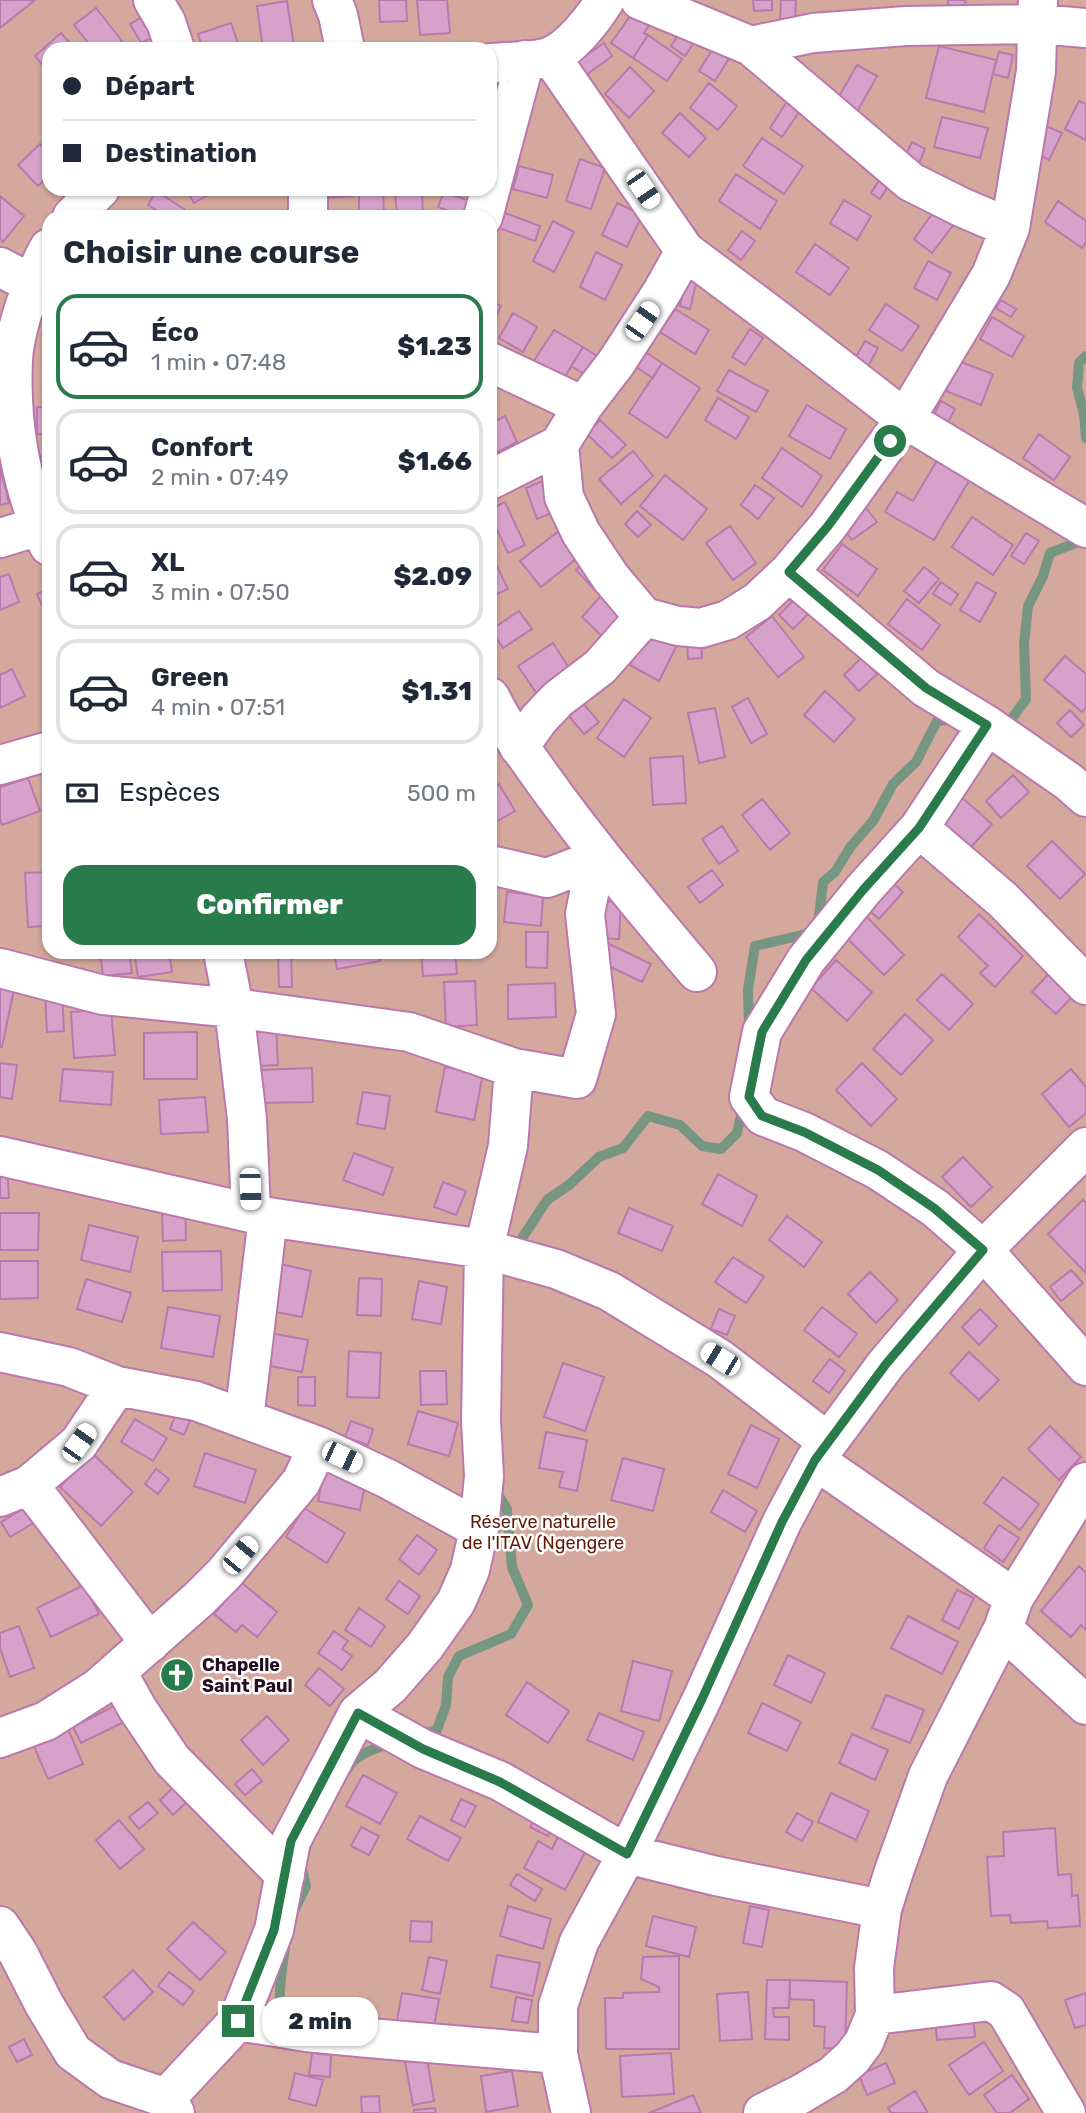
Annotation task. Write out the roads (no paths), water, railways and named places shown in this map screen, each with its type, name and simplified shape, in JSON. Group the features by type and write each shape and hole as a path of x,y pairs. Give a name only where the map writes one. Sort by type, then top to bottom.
{"street":[{"path":"153,0 166,22 173,42"},
{"path":"332,0 344,42"},
{"path":"522,60 570,43 596,15 605,0"},
{"path":"640,0 751,46 911,182 1010,228"},
{"path":"751,46 813,33 1038,12 1086,28"},
{"path":"559,445 564,497 581,533 611,578 644,617 678,626 701,628 728,621 757,602 789,572 828,526 905,419 991,275 1010,228 1036,71 1038,12"},
{"path":"497,161 522,60"},
{"path":"522,60 685,251 905,419 1078,524"},
{"path":"79,210 93,196"},
{"path":"497,476 559,445 583,406 617,363 685,251"},
{"path":"42,254 16,276 24,306 13,361 13,412 23,475 42,521"},
{"path":"497,365 583,406"},
{"path":"0,538 42,532"},
{"path":"789,572 926,688 1080,780"},
{"path":"519,747 539,719 558,699 600,667 644,617"},
{"path":"497,710 519,747 597,853 696,972"},
{"path":"974,717 919,828 863,890 806,960 762,1032 749,1097 762,1116 804,1132 878,1170 934,1208 983,1250 1086,1366"},
{"path":"0,765 42,753"},
{"path":"919,828 1003,900 1086,985"},
{"path":"497,867 547,878 584,864 597,853"},
{"path":"0,968 103,995 234,1008 409,1032 514,1068 577,1079 596,1014 585,914 597,853"},
{"path":"224,959 234,1008 259,1214 244,1419"},
{"path":"0,1926 73,2052 110,2079 167,2103 238,2021 274,1930 291,1841 390,1685 425,1646 456,1601 470,1570 479,1529 484,1476 481,1420 484,1249 508,1146 514,1068"},
{"path":"571,2113 558,2054 558,2006 579,1942 627,1854 702,1699 782,1522 822,1451 886,1364 983,1250 1086,1147"},
{"path":"0,1156 259,1214 484,1249 556,1269 609,1291 720,1359 1009,1614 1086,1705"},
{"path":"0,1352 69,1367 117,1386 196,1401 318,1446 388,1479 479,1529"},
{"path":"117,1386 79,1443 14,1491 150,1643"},
{"path":"0,1738 46,1721 98,1689 150,1643 225,1574 301,1482 318,1446"},
{"path":"763,2113 806,2104 852,2058 864,2042 875,2015 874,1968 882,1909 928,1776 1009,1614 1086,1482"},
{"path":"117,1672 137,1708 172,1760 285,1875"},
{"path":"368,1718 423,1749 500,1782 627,1854 716,1876 882,1909"},
{"path":"875,2015 991,2001 1006,2011 1066,2113"},
{"path":"238,2021 306,2032 558,2054"}],"waterway":[{"path":"1086,356 1079,363 1077,388 1084,414 1086,438"},
{"path":"1004,724 1007,725 1026,699 1024,644 1028,606 1043,576 1050,553 1086,539"},
{"path":"749,1029 748,989 755,946 815,932 823,882 835,872 851,846 873,821 893,784 916,762 937,721 954,719"},
{"path":"515,1249 547,1200 569,1185 599,1157 623,1148 648,1116 680,1125 702,1146 721,1149 737,1133 743,1107"},
{"path":"417,1735 437,1730 446,1705 448,1677 459,1656 511,1634 528,1605 512,1567 507,1509 494,1488"},
{"path":"347,1770 360,1756 392,1743"},
{"path":"294,1911 306,1886 301,1864"},
{"path":"278,2021 285,1947"}],"place":[{"name":"Chapelle Saint Paul","path":"177,1675"}],"park label":[{"name":"Réserve naturelle de l'ITAV (Ngengere","path":"543,1532"}]}
